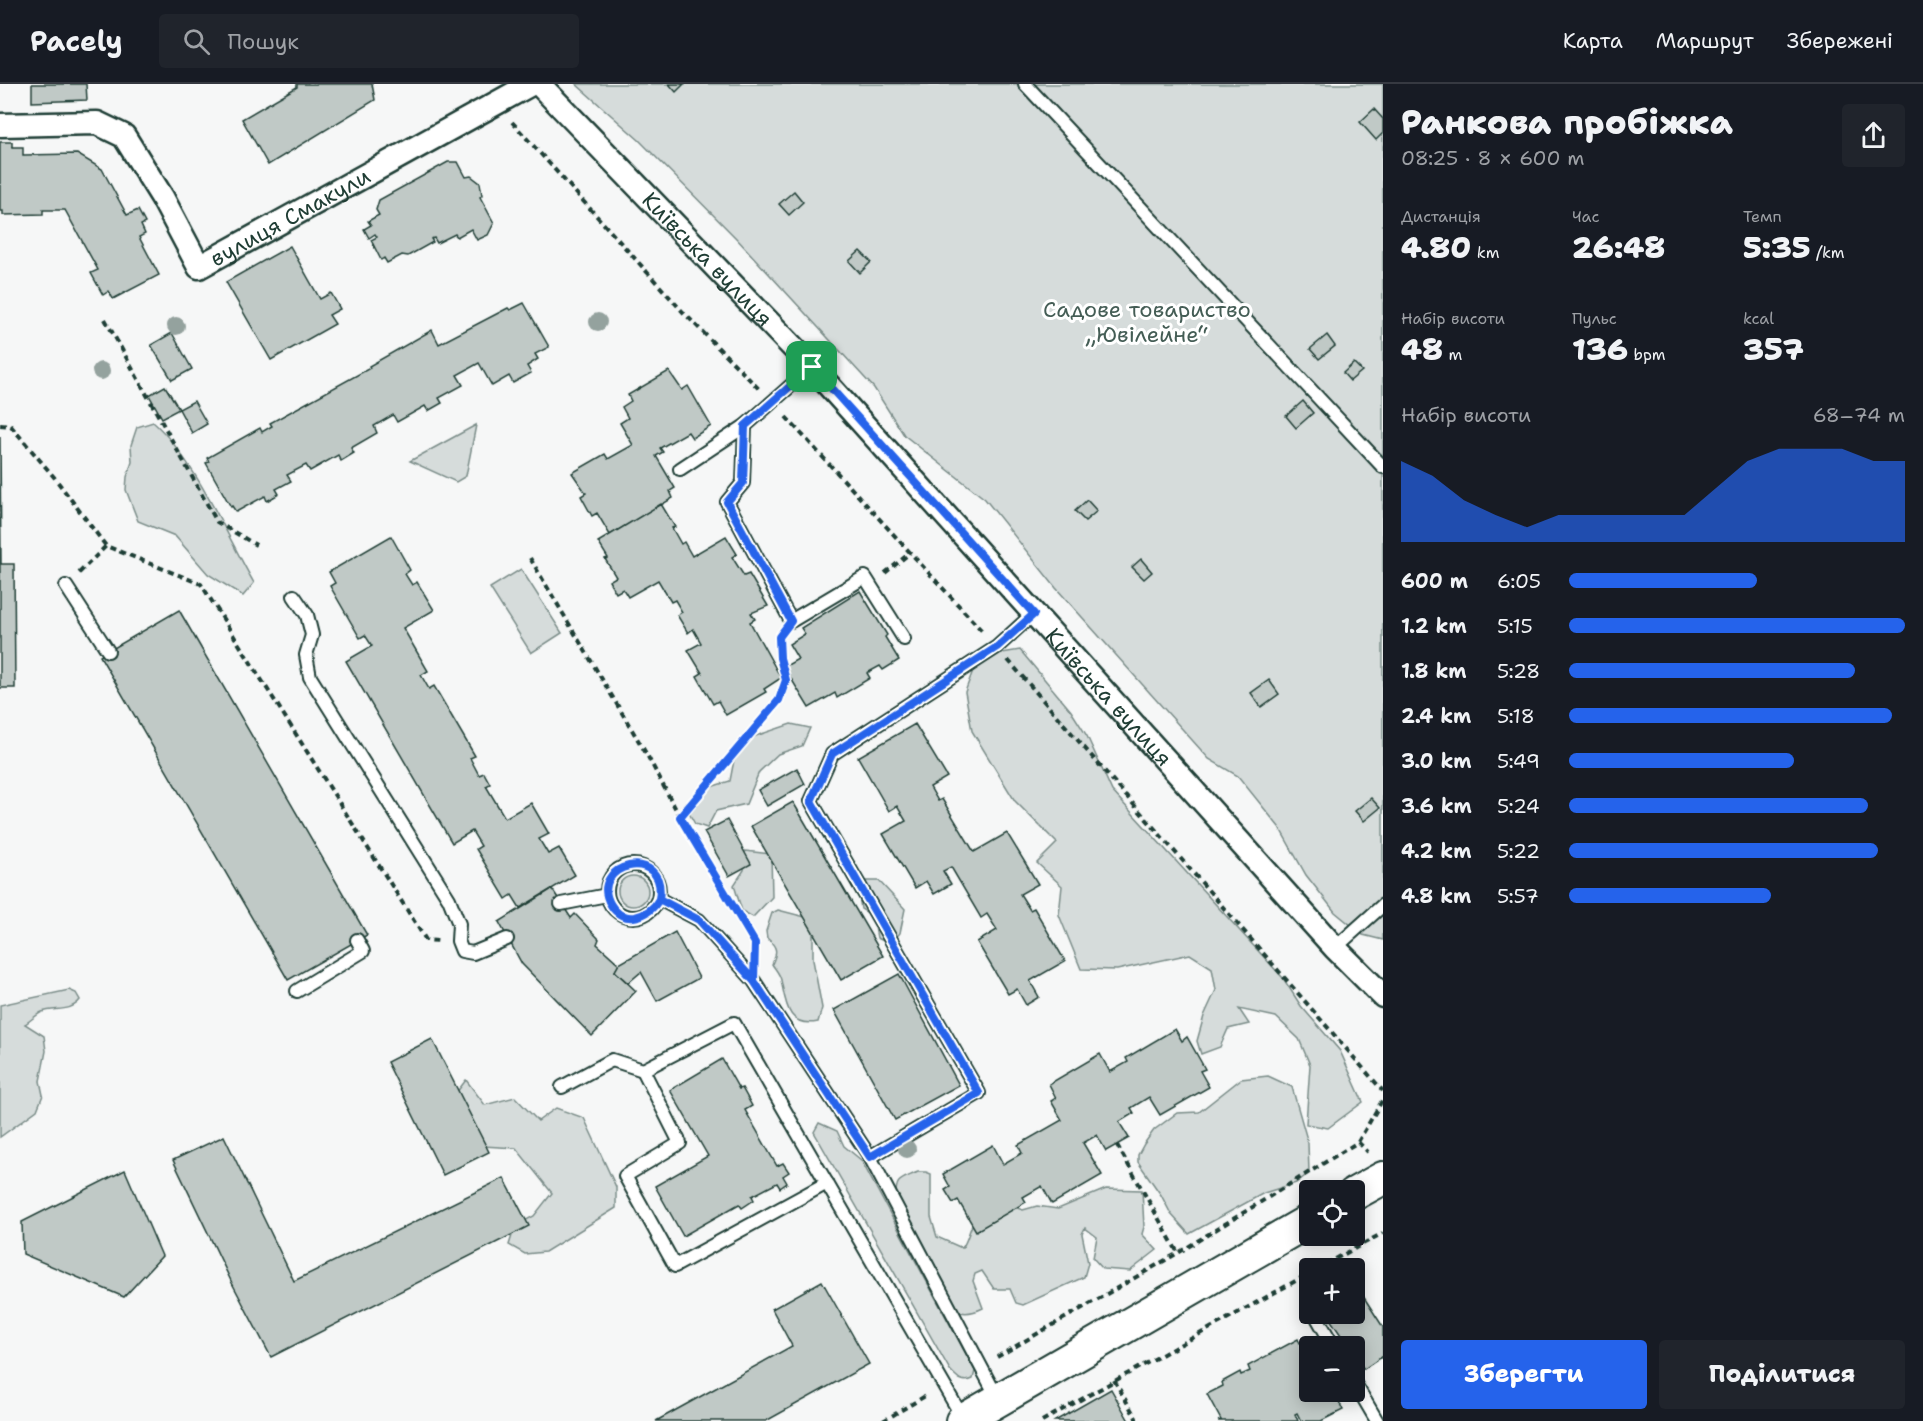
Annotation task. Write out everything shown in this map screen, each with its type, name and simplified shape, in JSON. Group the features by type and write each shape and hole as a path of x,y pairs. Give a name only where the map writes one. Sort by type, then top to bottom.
{"main road":[{"path":"1365,1181 1377,1167"},
{"path":"963,1420 1299,1226"}],"street":[{"name":"вулиця Смакули","path":"0,124 97,123 124,136 162,196 199,267 497,105 531,84"},
{"name":"Київська вулиця","path":"539,84 812,367 1335,948 1383,996"}],"lane":[{"path":"1025,84 1383,467"},
{"path":"680,469 745,426 812,367"},
{"path":"745,426 743,483 727,502 791,621 865,577 904,639"},
{"path":"66,586 108,651"},
{"path":"294,596 307,615 312,635 306,656 310,677 449,899 459,924 458,941 462,951 473,953 507,939"},
{"path":"870,1157 979,1093 811,801 832,754 997,647 1034,614"},
{"path":"631,864 648,868 659,882 659,899 648,913 632,917 616,911 607,895 610,878 615,871 631,864"},
{"path":"561,904 607,895"},
{"path":"659,899 699,920 754,981 870,1157 999,1400"},
{"path":"1335,948 1383,905"},
{"path":"297,991 363,951 357,940"},
{"path":"562,1087 612,1060 643,1070 734,1023 963,1420"},
{"path":"643,1070 680,1143 625,1176 675,1266 827,1184"},
{"path":"1365,1401 1377,1421"}],"path":[{"path":"497,105 683,312 772,402 997,647 1383,1091"},
{"path":"105,319 217,522 256,545"},
{"path":"0,425 11,426 54,477 106,546 201,584 426,940 458,941"},
{"path":"66,586 106,546"},
{"path":"870,585 910,552"},
{"path":"530,558 755,943 754,981"},
{"path":"680,817 779,700 786,680 780,658 779,637 791,621"},
{"path":"980,1366 1178,1253 1358,1142 1383,1099"},
{"path":"1358,1142 1377,1167"},
{"path":"1117,1145 1178,1253"},
{"path":"1337,1258 1383,1233"},
{"path":"1042,1421 1299,1279"},
{"path":"1114,1380 1136,1421"},
{"path":"885,1420 944,1385"}],"green space":[{"name":"Садове товариство „Ювілейне“","path":"576,84 1383,84 1383,940 1363,935 1335,912 1306,875 1279,827 1238,776 1209,759 1056,588 985,499 904,435 874,388 736,238 639,140"},
{"path":"153,422 168,437 196,476 254,583 243,596 208,574 175,536 138,521 126,490 132,462 131,445 137,427"},
{"path":"476,425 466,476 456,482 410,461"},
{"path":"521,569 562,633 531,653 490,588"},
{"path":"1020,650 1071,711 1087,736 1112,791 1283,978 1301,1006 1340,1051 1363,1102 1328,1128 1306,1124 1310,1065 1299,1039 1276,1017 1239,1009 1249,1024 1228,1029 1220,1047 1201,1054 1197,1041 1204,1016 1216,990 1212,968 1190,954 1117,970 1081,969 1059,915 1062,886 1037,863 1057,843 1015,801 972,731 965,692 978,657"},
{"path":"791,724 810,728 802,746 778,754 759,772 746,804 716,811 707,828 695,824 685,806 698,791 730,781 734,760 750,738"},
{"path":"745,851 771,854 772,897 753,917 742,911 734,885 744,870"},
{"path":"633,876 643,881 648,891 643,901 633,906 623,901 618,891 623,881"},
{"path":"864,881 879,881 905,909 900,933 890,944 877,938 873,916 861,909 859,896"},
{"path":"778,910 813,919 813,960 822,1008 818,1022 800,1021 790,1012 780,976 772,964 776,950 767,938 766,931 772,913"},
{"path":"69,990 76,993 80,1000 76,1004 72,1007 42,1012 25,1024 44,1036 46,1051 40,1081 43,1095 37,1110 0,1137 0,1005"},
{"path":"1268,1076 1292,1087 1308,1143 1309,1173 1296,1183 1264,1193 1189,1234 1171,1214 1138,1162 1138,1155 1154,1130 1177,1113 1199,1112 1241,1079"},
{"path":"466,1080 485,1105 515,1097 538,1121 556,1108 584,1118 616,1187 616,1208 545,1252 525,1254 509,1245 515,1226 534,1216 552,1193 516,1148 466,1145 453,1097"},
{"path":"819,1123 837,1131 844,1146 861,1160 975,1371 973,1379 963,1380 950,1370 814,1132"},
{"path":"918,1172 931,1174 931,1217 937,1237 962,1248 974,1221 989,1209 1004,1204 1023,1210 1037,1206 1058,1209 1106,1189 1142,1190 1144,1227 1142,1234 1157,1250 1130,1271 1103,1269 1093,1258 1097,1237 1085,1228 1082,1234 1088,1263 1084,1277 1023,1305 1016,1303 1010,1289 994,1289 982,1271 975,1274 973,1281 983,1308 969,1313 958,1312 896,1200 896,1187 900,1181"}],"building":[{"path":"32,84 86,84 87,100 32,102"},
{"path":"297,84 372,84 375,100 268,165 242,119 297,87"},
{"path":"669,84 684,84 676,92"},
{"path":"1374,109 1383,119 1383,133 1376,140 1360,122"},
{"path":"0,142 12,142 12,147 23,147 23,155 77,154 102,169 127,215 138,210 145,223 141,225 145,234 139,237 159,275 113,299 109,291 103,295 91,273 98,270 65,210 43,210 43,214 3,215 3,211 0,211"},
{"path":"448,162 458,162 466,177 471,176 480,183 482,195 480,197 494,223 488,235 477,240 471,229 457,237 455,234 437,243 434,238 431,239 433,242 408,256 402,255 387,263 384,258 381,260 371,240 377,237 375,234 369,238 364,229 371,225 368,221 379,215 376,210 379,200"},
{"path":"794,191 803,202 789,215 779,204"},
{"path":"290,246 320,299 331,293 340,309 329,315 335,324 271,360 226,282"},
{"path":"860,251 871,262 860,273 849,261"},
{"path":"524,303 549,347 535,354 538,359 527,366 531,373 513,383 509,376 492,386 479,363 457,375 463,385 439,398 442,403 428,411 425,406 397,422 393,415 374,426 377,433 351,448 354,453 341,461 338,455 310,471 306,465 287,475 291,481 276,489 279,494 267,501 265,496 236,512 231,507 206,463 209,462 207,458 260,428 262,432 272,426 270,423 370,368 369,366 432,330 439,344 508,308 510,310"},
{"path":"172,333 192,369 172,380 151,345"},
{"path":"1327,335 1335,346 1319,359 1310,349"},
{"path":"1354,363 1362,371 1350,381 1343,373"},
{"path":"669,371 682,390 688,386 711,426 692,438 688,432 660,448 663,452 656,456 675,488 670,491 673,498 610,535 597,513 592,516 581,496 586,493 572,473 605,454 608,459 633,445 620,423 628,418 622,407 631,401 628,395"},
{"path":"165,386 179,409 162,418 149,395"},
{"path":"194,401 207,424 192,433 179,409"},
{"path":"1303,401 1313,413 1296,428 1286,416"},
{"path":"0,436 1,564 14,564 15,688 0,688"},
{"path":"1087,500 1097,511 1085,521 1075,511"},
{"path":"661,504 675,527 672,528 681,544 684,542 692,556 726,536 737,554 732,557 744,576 749,574 768,606 751,613 755,619 750,622 781,678 764,689 766,692 726,715 718,701 713,704 697,676 702,673 688,650 701,643 693,629 688,633 677,615 682,612 675,600 671,602 658,580 628,597 623,589 616,593 609,581 616,577 598,542"},
{"path":"391,536 410,570 405,574 412,585 417,582 434,610 403,628 428,671 421,675 429,689 434,686 475,756 470,758 479,775 484,773 490,784 486,786 505,818 531,803 549,834 539,839 548,854 559,848 575,875 520,908 512,895 506,899 476,849 481,846 472,831 452,843 346,661 372,646 365,635 360,638 330,586 335,583 329,572"},
{"path":"1141,559 1152,572 1144,579 1132,567"},
{"path":"860,591 887,635 885,637 899,660 883,670 880,666 867,673 870,678 837,698 835,693 809,708 784,667 798,659 789,644 805,634 801,628"},
{"path":"179,610 367,935 288,980 100,656"},
{"path":"1269,680 1279,694 1261,707 1251,693"},
{"path":"915,724 947,777 930,787 938,801 942,799 974,852 1007,833 1038,884 1020,894 1030,910 1034,908 1065,961 1030,981 1039,997 1026,1005 1017,989 1008,994 977,942 997,930 987,914 981,918 951,867 943,871 951,884 934,894 926,881 915,888 883,834 906,821 897,806 889,811 858,757"},
{"path":"797,768 805,784 767,806 758,790"},
{"path":"1371,798 1380,808 1364,821 1355,811"},
{"path":"793,802 883,956 841,980 751,826"},
{"path":"727,820 751,864 729,876 704,832"},
{"path":"552,889 571,918 575,914 599,939 597,944 619,964 615,971 636,991 592,1036 522,964 499,922"},
{"path":"675,932 699,978 657,1001 641,972 628,983 615,971 619,964"},
{"path":"899,974 959,1085 895,1120 834,1010"},
{"path":"1175,1029 1182,1041 1187,1037 1205,1069 1200,1071 1209,1087 1160,1115 1149,1097 1131,1108 1134,1113 1119,1122 1129,1138 1106,1151 1097,1135 1083,1143 1102,1175 1052,1204 1042,1186 1023,1197 1026,1202 976,1231 958,1200 953,1203 945,1190 950,1187 943,1174 993,1145 1003,1164 1022,1153 1018,1145 1062,1120 1051,1101 1056,1098 1049,1084 1100,1054 1110,1072 1128,1062 1126,1058"},
{"path":"432,1039 489,1152 443,1175 387,1062"},
{"path":"722,1059 739,1089 742,1088 752,1106 745,1110 777,1166 783,1163 789,1172 783,1176 787,1183 780,1188 777,1183 752,1196 754,1200 742,1208 739,1204 683,1236 655,1186 708,1156 670,1090"},
{"path":"224,1136 294,1281 504,1178 529,1226 271,1357 232,1283 173,1160"},
{"path":"125,1170 162,1256 124,1297 23,1254 22,1222"},
{"path":"822,1281 869,1364 766,1421 656,1421 792,1346 772,1309"},
{"path":"1365,1299 1383,1327 1383,1356 1365,1368 1365,1336 1342,1336 1333,1324 1365,1324"},
{"path":"1298,1339 1299,1402 1339,1402 1343,1410 1321,1421 1301,1421 1297,1413 1295,1414 1298,1421 1218,1421 1221,1420 1207,1394 1223,1386 1222,1382 1240,1372 1241,1375 1250,1371 1248,1366"},
{"path":"1111,1389 1129,1421 1055,1421"}],"route":[{"path":"812,367 745,426 743,483 727,502 791,621 779,637 780,658 786,680 779,700 680,817 755,943 754,981 699,920 659,899 648,913 632,917 623,915 610,904 607,895 607,886 615,871 631,864 648,868 659,882 659,899 699,920 754,981 870,1157 979,1093 811,801 832,754 997,647 1034,614 812,367"}]}
